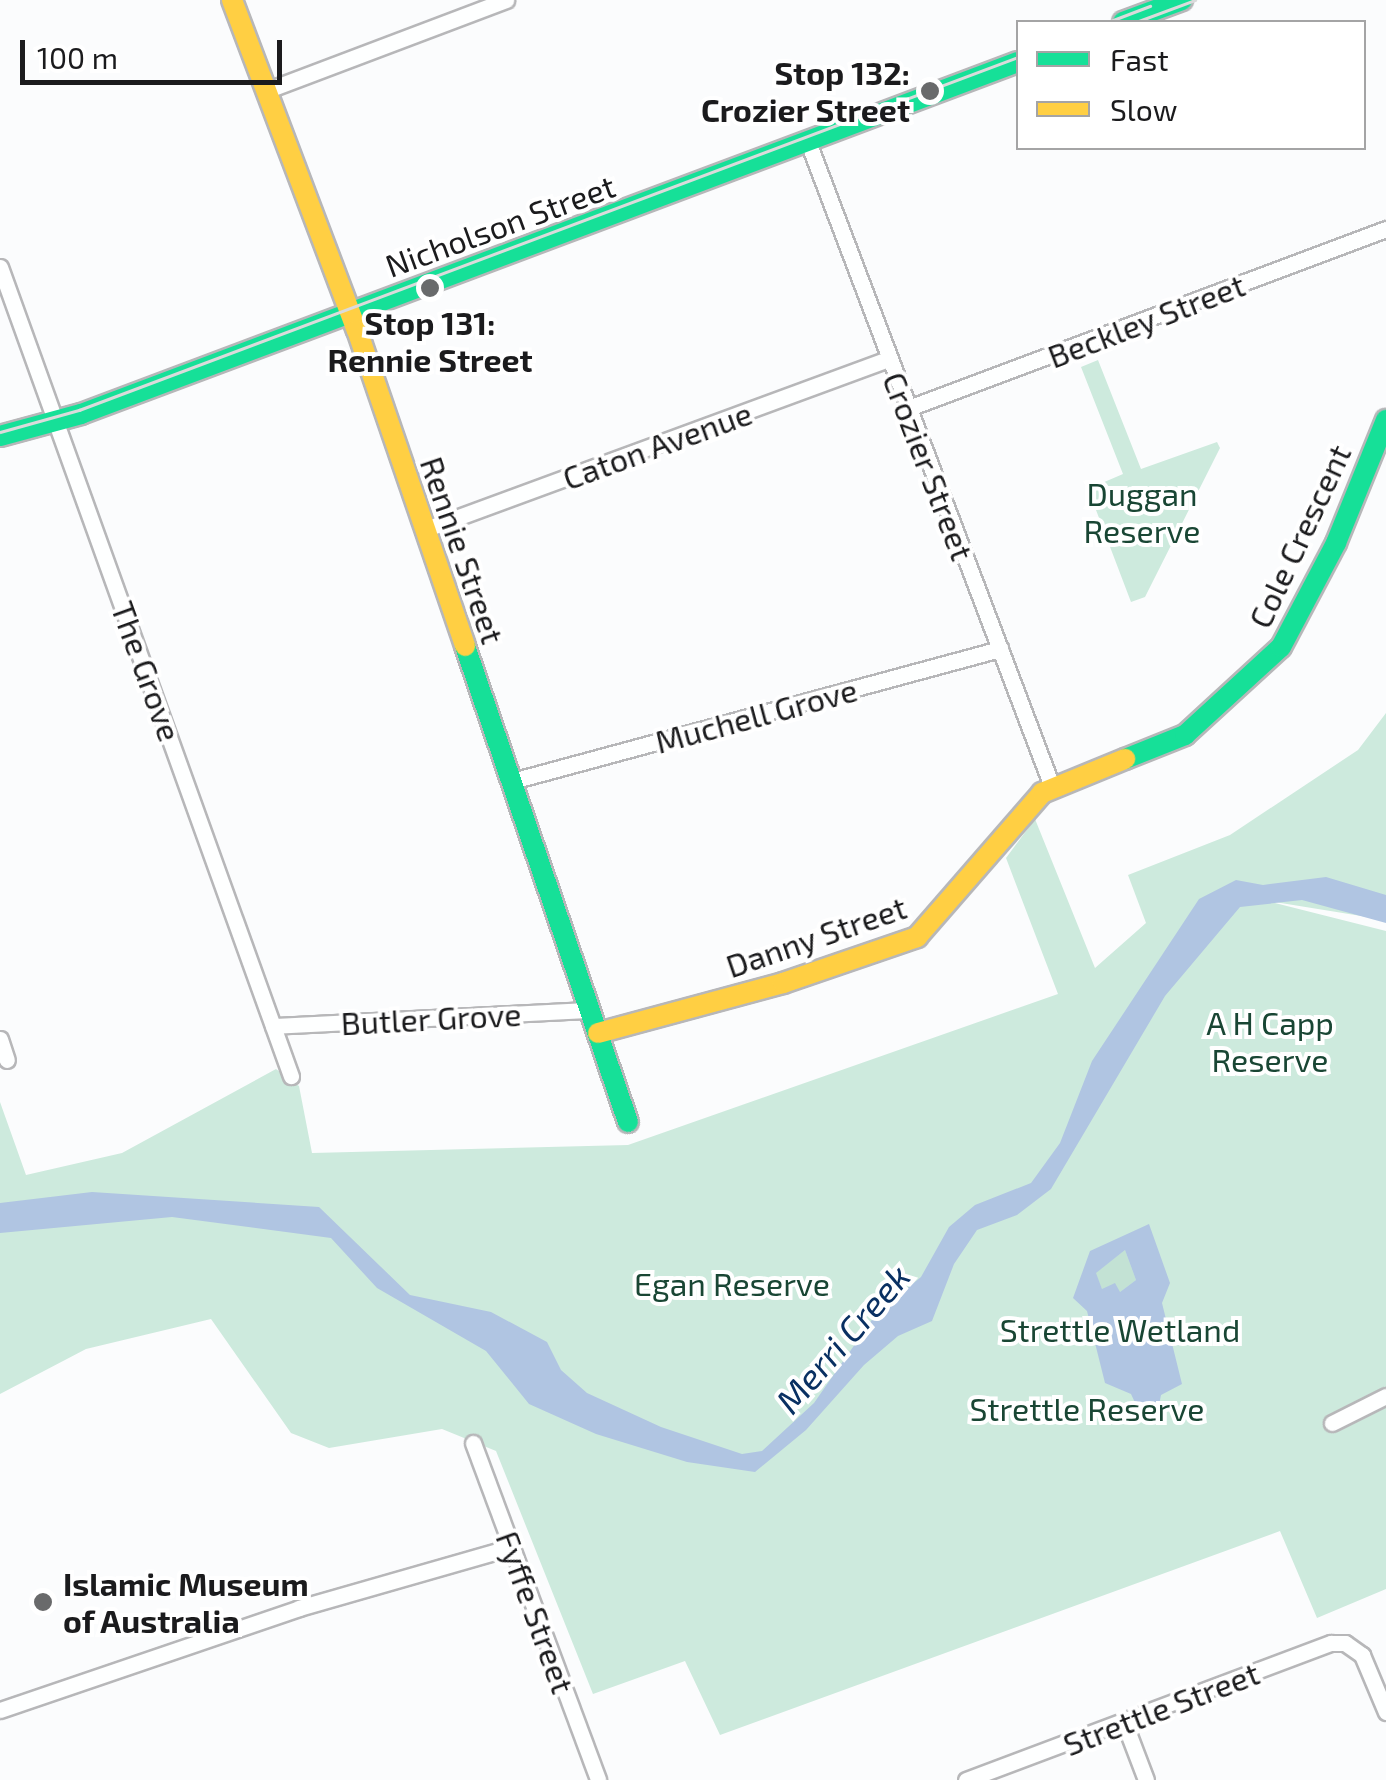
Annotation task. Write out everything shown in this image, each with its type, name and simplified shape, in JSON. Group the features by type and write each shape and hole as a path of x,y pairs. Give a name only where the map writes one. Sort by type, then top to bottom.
{"street":[{"name":"Rennie Street","path":"232,0 426,530 628,1122"},
{"path":"265,91 506,0"},
{"path":"1128,20 1176,1"},
{"name":"Nicholson Street","path":"0,436 56,423 1016,63"},
{"name":"Crozier Street","path":"808,142 1052,790"},
{"name":"Beckley Street","path":"906,409 1386,229"},
{"name":"The Grove","path":"0,267 291,1076"},
{"name":"Caton Avenue","path":"426,530 887,359"},
{"name":"Cole Crescent","path":"1052,790 1175,742 1274,657 1330,556 1386,420"},
{"name":"Muchell Grove","path":"512,781 1000,649"},
{"name":"Danny Street","path":"598,1033 783,983 916,937 935,923 1033,800 1052,790"},
{"name":"Butler Grove","path":"274,1026 590,1010"},
{"path":"0,1039 8,1060"},
{"path":"1332,1422 1386,1396"},
{"name":"Fyffe Street","path":"473,1444 598,1780"},
{"path":"0,1710 299,1608 512,1547"},
{"name":"Strettle Street","path":"966,1780 1331,1643 1355,1648 1382,1689"},
{"path":"1382,1689 1386,1712"},
{"path":"1124,1722 1146,1780"}],"green space":[{"name":"Duggan Reserve","path":"1098,360 1141,469 1217,442 1220,448 1145,597 1131,602 1088,489 1123,474 1081,367"},
{"path":"1386,713 1386,920 1263,900 1386,931 1386,1589 1317,1618 1280,1531 720,1735 685,1661 593,1694 496,1451 442,1429 329,1448 291,1433 211,1319 86,1349 0,1394 0,1102 26,1175 122,1153 276,1069 299,1086 312,1153 628,1145 1058,994 1006,858 1035,819 1095,968 1146,923 1128,875 1230,835 1358,750"},
{"path":"1125,1250 1136,1280 1120,1292 1102,1289 1095,1273"}],"water":[{"path":"1326,877 1386,895 1386,923 1302,900 1240,907 1165,996 1051,1189 1017,1215 977,1230 954,1264 932,1321 898,1336 864,1365 806,1430 755,1472 687,1462 596,1434 529,1404 486,1351 377,1288 331,1238 172,1217 0,1233 0,1203 92,1192 319,1207 410,1295 491,1312 547,1342 561,1370 587,1393 661,1427 742,1454 762,1451 814,1403 876,1314 921,1277 949,1227 975,1205 1031,1183 1060,1143 1092,1061 1199,899 1236,880 1263,885"},
{"name":"Strettle Wetland","path":"1149,1224 1170,1283 1162,1303 1182,1384 1161,1395 1156,1421 1145,1424 1131,1394 1105,1383 1087,1311 1073,1298 1090,1251","holes":["1125,1250 1136,1280 1120,1292 1115,1283 1102,1289 1096,1273"]}],"tram line":[{"path":"1141,20 1195,0"},
{"path":"1113,20 1150,6"},
{"path":"0,432 79,410 1016,58"}],"traffic: fast":[{"path":"1128,20 1182,0"},
{"path":"0,436 81,414 1016,63"},
{"path":"1125,759 1185,735 1281,647 1336,543 1386,420"},
{"path":"465,646 628,1122"}],"traffic: slow":[{"path":"232,0 357,330 465,646"},
{"path":"598,1033 783,983 917,937 1042,793 1125,759"}],"place":[{"name":"Stop 132: Crozier Street","path":"930,91"},
{"name":"Stop 131: Rennie Street","path":"430,288"},
{"name":"Islamic Museum of Australia","path":"43,1602"}],"park label":[{"name":"A H Capp Reserve","path":"1270,1042"},
{"name":"Egan Reserve","path":"732,1283"},
{"name":"Strettle Reserve","path":"1087,1408"}],"water label":[{"name":"Merri Creek","path":"842,1338"}]}
